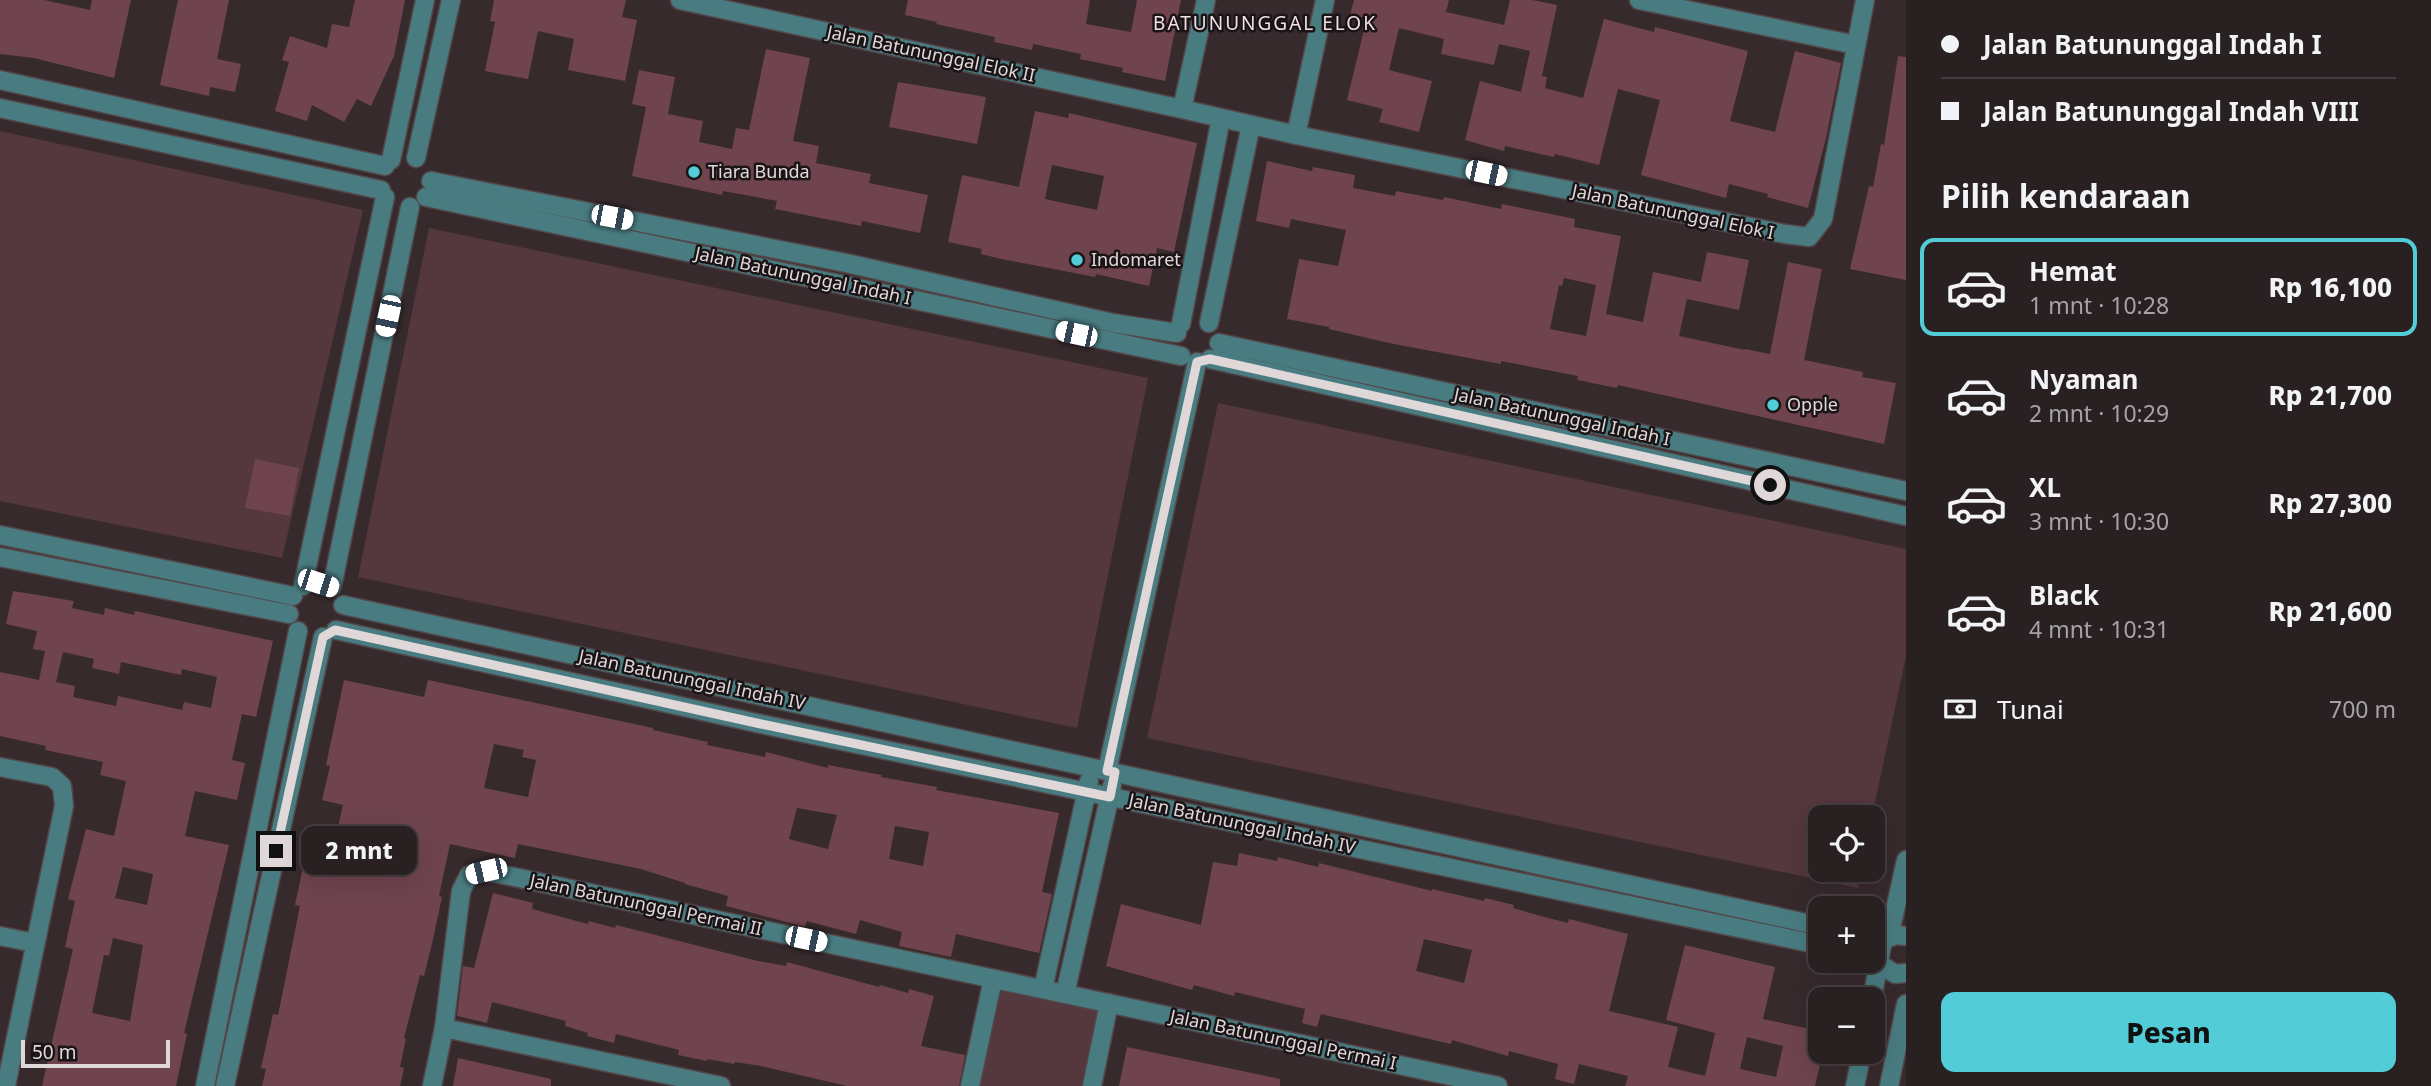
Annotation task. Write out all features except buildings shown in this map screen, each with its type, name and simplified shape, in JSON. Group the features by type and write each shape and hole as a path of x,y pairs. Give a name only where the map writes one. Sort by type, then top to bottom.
{"street":[{"path":"329,634 310,637 298,631 289,614 289,604 298,591 383,193 380,177 388,163 425,0"},
{"path":"416,158 451,0"},
{"name":"Jalan Batununggal Elok II","path":"680,0 1296,135"},
{"path":"1182,109 1206,0"},
{"path":"1296,135 1325,0"},
{"path":"1639,0 1856,45"},
{"name":"Jalan Batununggal Elok I","path":"1296,135 1809,237 1823,219 1865,0"},
{"path":"0,80 388,163 403,156 416,158 427,167 332,587"},
{"path":"0,108 383,193 397,205 422,195"},
{"path":"1202,355 1176,349 1221,118"},
{"path":"1209,323 1251,125"},
{"name":"Jalan Batununggal Indah I","path":"422,195 846,263 1113,323 1179,329"},
{"name":"Jalan Batununggal Indah I","path":"422,195 841,284 1202,355 1558,416 1906,491"},
{"path":"841,284 846,263"},
{"path":"1065,994 1110,797 1105,770 1202,355 1218,333 1209,323 1197,320 1179,329"},
{"name":"Jalan Batununggal Indah I","path":"1202,355 1906,516"},
{"path":"1552,436 1558,416"},
{"path":"0,535 298,591 318,583 332,587 343,604 342,618 329,634 225,1086"},
{"path":"0,557 289,614"},
{"name":"Jalan Batununggal Indah IV","path":"343,604 1808,923"},
{"path":"205,1086 298,631"},
{"name":"Jalan Batununggal Indah IV","path":"329,634 1808,942"},
{"path":"761,724 767,697"},
{"path":"0,767 52,777 62,786 64,806 6,1086"},
{"path":"1043,989 1087,792 1105,770"},
{"path":"1477,873 1481,852"},
{"path":"1885,939 1906,860"},
{"name":"Jalan Batununggal Permai II","path":"432,1086 444,1028 461,891 469,875 486,871 993,979"},
{"path":"0,936 35,943"},
{"path":"1885,952 1895,974 1906,973"},
{"path":"971,1086 993,979"},
{"name":"Jalan Batununggal Permai I","path":"993,979 1498,1086"},
{"path":"1092,1086 1109,1003"},
{"path":"1889,1086 1906,1004"},
{"path":"444,1028 721,1086"},
{"path":"210,1062 230,1065"},
{"path":"1855,1086 1860,1064"}],"shaded area":[{"path":"0,131 363,210 282,558 0,501"},
{"path":"429,228 1148,378 1077,728 358,577"},
{"path":"1218,403 1906,549 1906,656 1875,805 1808,805 1808,877 1147,738"},
{"path":"1830,882 1859,882 1858,888"},
{"path":"995,982 1107,1006 1090,1086 974,1086"}],"place":[{"name":"Tiara Bunda","path":"694,172"},
{"name":"Indomaret","path":"1077,260"},
{"name":"Opple","path":"1773,405"}],"district":[{"name":"BATUNUNGGAL ELOK","path":"1265,23"}],"route":[{"path":"276,851 323,637 335,630 761,724 1110,797 1115,772 1107,771 1197,362 1210,359 1770,485"}]}
